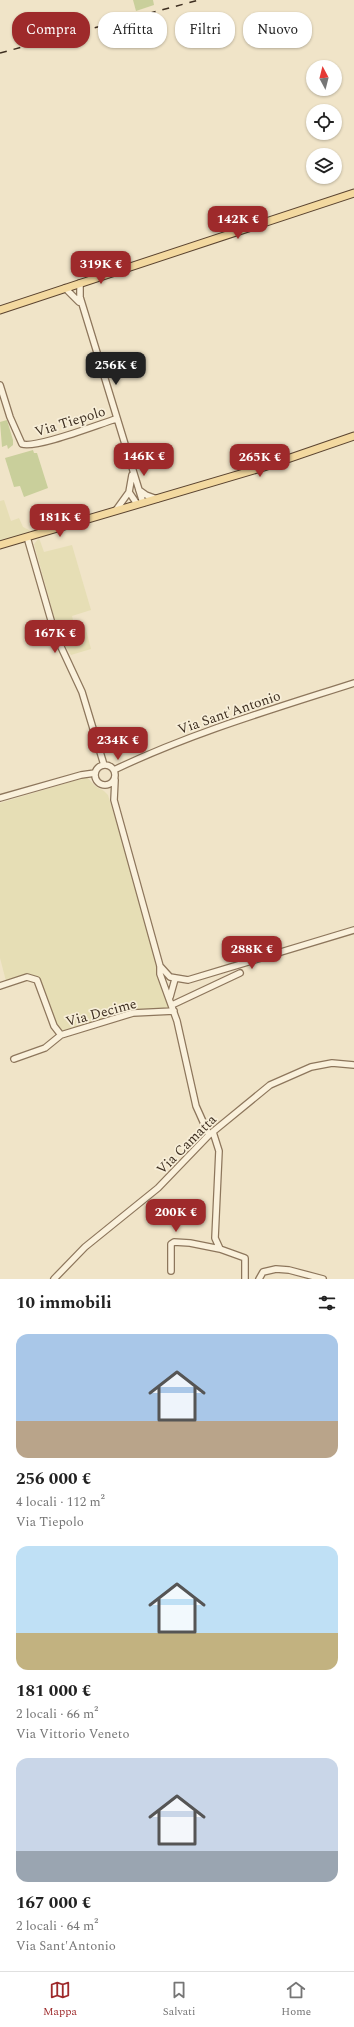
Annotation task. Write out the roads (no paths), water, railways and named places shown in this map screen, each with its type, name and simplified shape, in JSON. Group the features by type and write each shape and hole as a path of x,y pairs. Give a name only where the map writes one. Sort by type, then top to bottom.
{"main road":[{"path":"0,310 65,288 77,286 354,192"},
{"path":"0,545 264,467 354,436"}],"street":[{"path":"75,296 77,286"},
{"name":"Via Tiepolo","path":"77,286 116,419 139,490 140,503"},
{"name":"Via Tiepolo","path":"65,288 75,296 83,307"},
{"name":"Via Tiepolo","path":"0,385 22,444 26,445 41,442 116,419"},
{"name":"Via Tiepolo","path":"116,510 129,492 132,471"},
{"path":"139,490 146,495 158,499"},
{"path":"129,492 140,503"},
{"path":"27,537 55,634 82,692 104,765"},
{"name":"Via Sant'Antonio","path":"114,770 170,746 213,730 354,683"},
{"path":"114,800 114,770 111,766 104,765 98,768 95,773 96,780 109,791 114,800 160,966 164,986 173,1008 196,1106 219,1151 215,1238 217,1246 220,1249"},
{"path":"0,798 81,775 95,773"},
{"path":"102,785 111,784 114,780"},
{"path":"160,966 172,978 188,980 354,930"},
{"path":"173,1008 240,973"},
{"name":"Via Decime","path":"0,986 27,977 37,980 54,1026 61,1035 133,1013 173,1008"},
{"path":"164,986 172,978"},
{"path":"170,999 169,994 172,978"},
{"path":"14,1059 45,1048 61,1035"},
{"name":"Via Camatta","path":"54,1279 84,1247 158,1188 211,1134 270,1086 312,1067 332,1063 354,1064"},
{"path":"171,1271 171,1244 174,1242 190,1243 241,1255 245,1258 245,1279"},
{"path":"259,1279 263,1272 276,1269 323,1279"}],"railway":[{"path":"0,53 199,0"}]}
